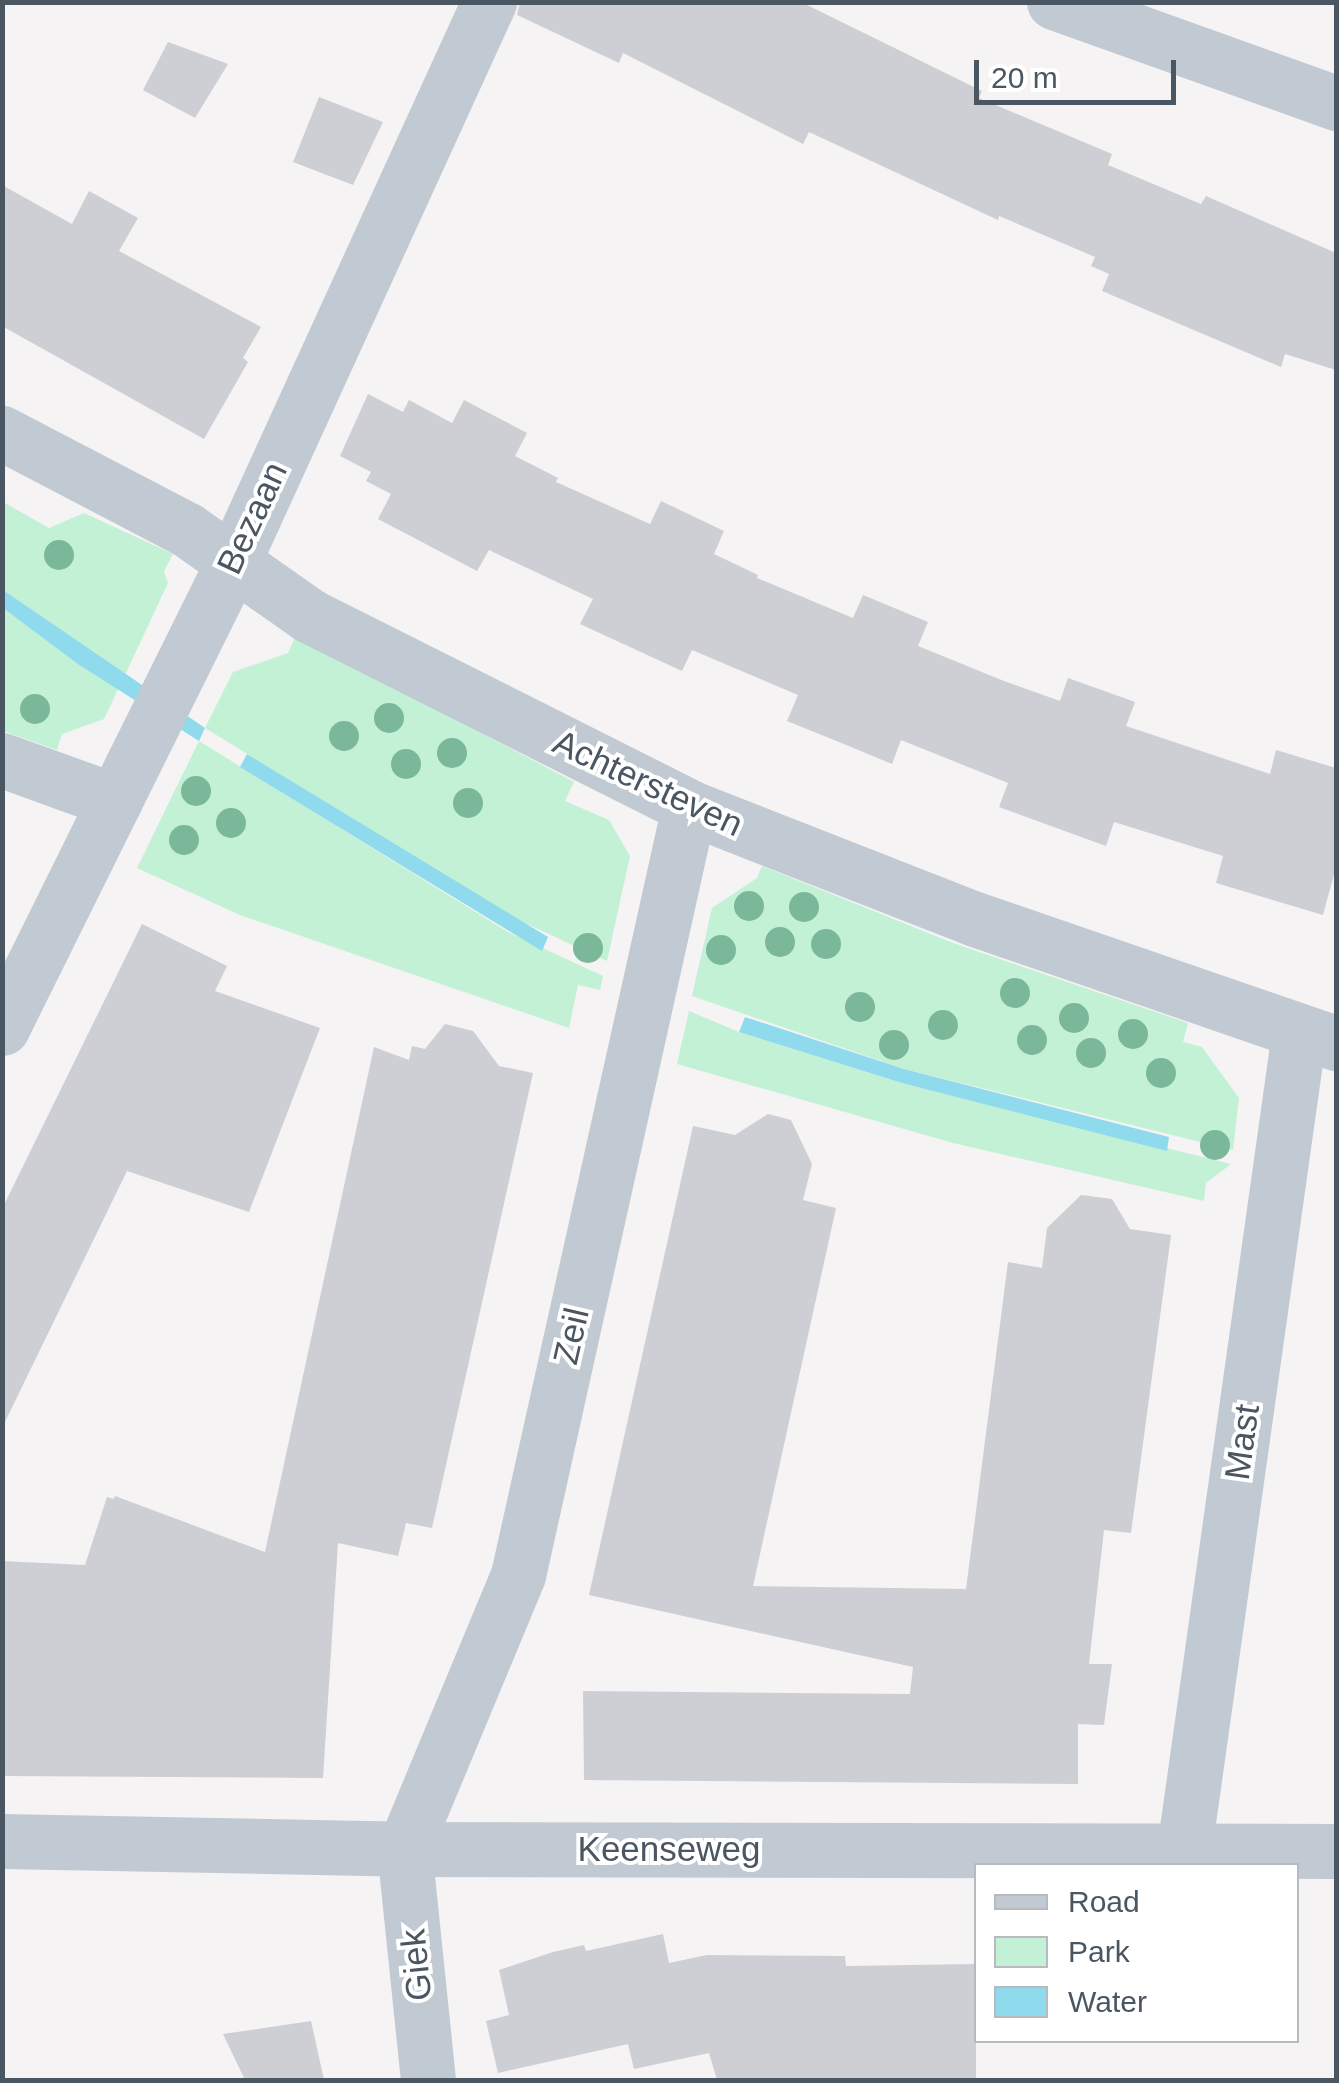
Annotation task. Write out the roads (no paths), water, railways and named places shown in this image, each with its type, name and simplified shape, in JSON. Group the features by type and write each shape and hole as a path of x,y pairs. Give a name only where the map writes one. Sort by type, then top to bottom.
{"street":[{"name":"Bezaan","path":"2,1028 232,562 490,2"},
{"path":"1054,2 1336,103"},
{"name":"Achtersteven","path":"2,434 186,529 310,616 689,807 976,919 1318,1038"},
{"path":"2,760 114,801"},
{"name":"Zeil","path":"404,1849 518,1575 689,807"},
{"name":"Mast","path":"1184,1850 1318,1038"},
{"name":"Keenseweg","path":"2,1842 404,1849 1336,1851"},
{"name":"Giek","path":"404,1849 428,2080"}],"water":[{"path":"3,590 205,728 199,741 78,664 3,608"},
{"path":"247,754 548,937 542,951 240,767"},
{"path":"745,1017 904,1069 1169,1137 1167,1151 902,1083 739,1032"}]}
